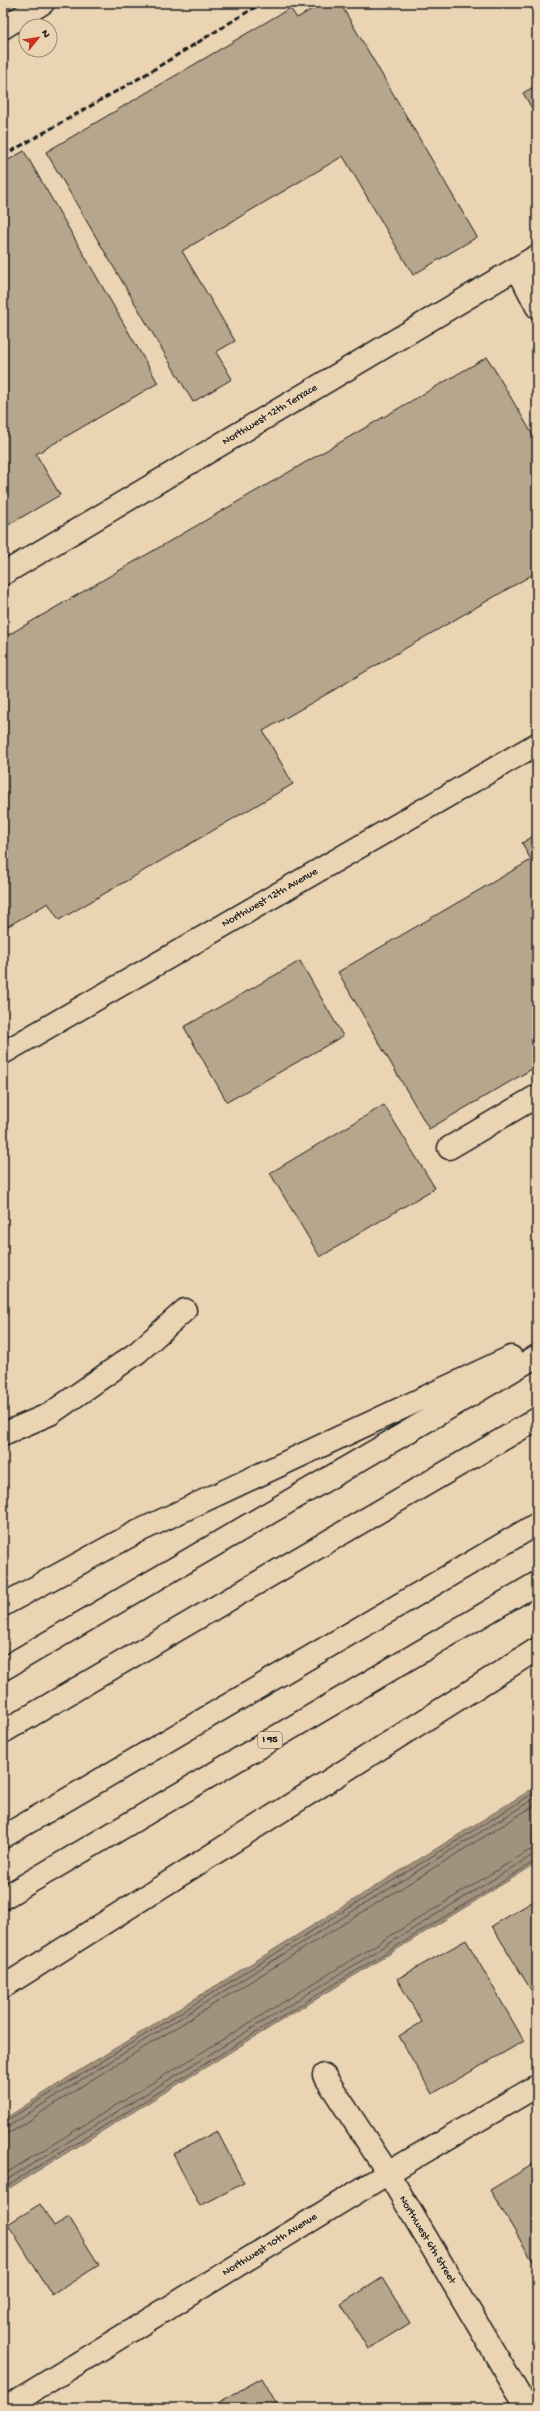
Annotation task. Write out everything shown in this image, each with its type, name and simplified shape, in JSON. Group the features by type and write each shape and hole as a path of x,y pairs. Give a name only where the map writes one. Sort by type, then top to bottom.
{"main road":[{"path":"3,28 43,3"},
{"name":"Northwest 12th Terrace","path":"3,574 537,256"},
{"path":"517,268 537,307"},
{"name":"Northwest 12th Avenue","path":"3,1053 537,744"},
{"path":"449,1148 537,1096"},
{"path":"3,1434 50,1414 138,1352 185,1310"},
{"path":"3,1605 137,1532 537,1344"},
{"path":"3,1669 537,1356"},
{"path":"3,1732 537,1418"},
{"path":"3,1838 537,1524"},
{"name":"I 95","path":"3,1898 537,1583"},
{"path":"3,1987 537,1649"},
{"name":"Northwest 6th Street","path":"324,2075 388,2173 527,2408"},
{"name":"Northwest 10th Avenue","path":"5,2408 388,2173 537,2086"}],"water":[{"path":"537,1786 537,1863 3,2192 3,2120 77,2072"}],"building":[{"path":"322,3 340,3 477,237 413,275 343,156 182,251 235,341 216,352 232,379 193,402 46,152 290,8 297,18"},
{"path":"537,85 537,117 523,93"},
{"path":"24,151 158,383 36,454 60,495 3,528 3,163"},
{"path":"487,357 537,442 537,572 263,731 293,784 59,920 48,903 3,929 3,638"},
{"path":"537,834 537,1066 429,1129 338,972 531,860 522,843"},
{"path":"300,961 343,1036 227,1102 184,1027"},
{"path":"384,1105 435,1188 320,1257 270,1173"},
{"path":"537,1899 537,1991 533,1993 492,1926"},
{"path":"466,1940 524,2041 432,2094 399,2036 422,2022 397,1979"},
{"path":"217,2131 244,2183 200,2206 173,2154"},
{"path":"537,2162 537,2268 490,2190"},
{"path":"40,2204 54,2226 69,2217 99,2265 52,2295 8,2224"},
{"path":"382,2278 410,2323 368,2349 341,2304"},
{"path":"3,2311 7,2317 3,2319"},
{"path":"262,2378 279,2408 209,2408"}],"railway":[{"path":"3,156 143,76 262,3"}]}
